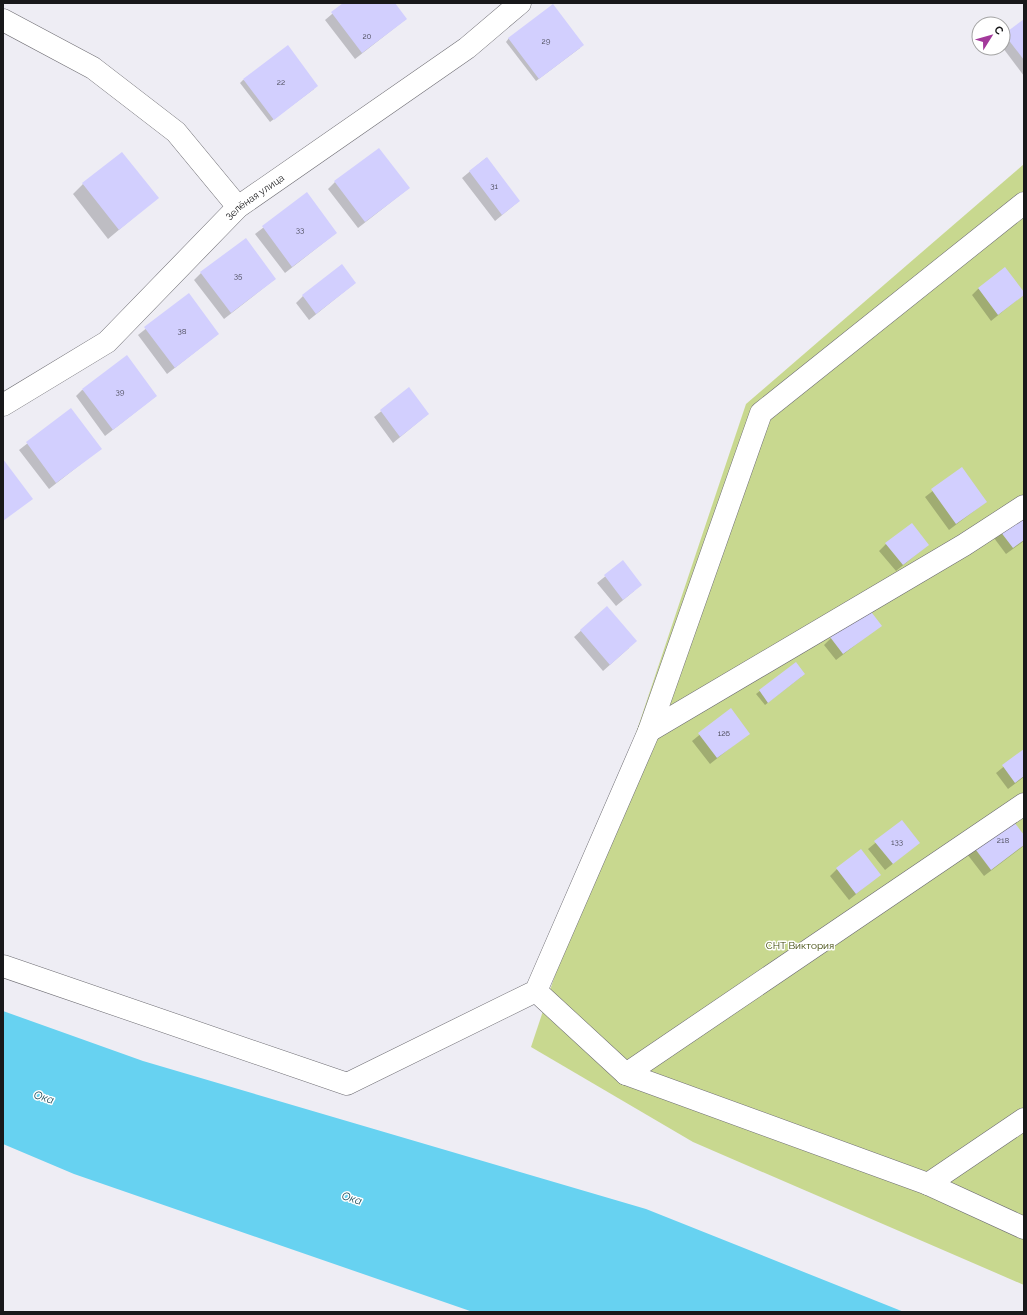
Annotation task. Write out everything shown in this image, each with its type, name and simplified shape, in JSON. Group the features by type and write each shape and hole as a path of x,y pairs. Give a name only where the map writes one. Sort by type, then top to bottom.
{"street":[{"name":"Зелёная улица","path":"3,405 107,342 238,207 467,48 520,3"},
{"path":"3,20 93,68 176,132 238,207"},
{"path":"3,966 347,1084 536,991 649,731 761,413 1024,203"},
{"path":"649,731 964,545 1024,506"},
{"path":"626,1074 1024,804"},
{"path":"536,991 626,1074 928,1184 1024,1228"},
{"path":"928,1184 1024,1119"}],"green space":[{"name":"СНТ Виктория","path":"1024,164 1024,1285 693,1142 531,1047 746,404"}],"water":[{"name":"Ока","path":"3,1011 143,1061 646,1209 904,1312 473,1312 74,1174 3,1144"}],"building":[{"path":"343,3 395,3 407,19 362,53 331,12"},
{"path":"553,4 584,45 539,79 508,38"},
{"path":"1024,19 1024,60 1011,43 1011,29"},
{"path":"288,45 318,86 274,120 243,79"},
{"path":"379,148 410,188 365,222 334,181"},
{"path":"122,152 159,198 119,230 82,183"},
{"path":"487,157 520,201 502,215 469,171"},
{"path":"307,192 337,233 292,267 262,226"},
{"path":"246,238 276,279 231,313 200,272"},
{"path":"342,264 356,283 316,314 302,295"},
{"path":"1005,267 1024,292 1024,295 998,315 978,288"},
{"path":"189,293 219,334 175,368 144,327"},
{"path":"127,355 157,396 113,430 82,389"},
{"path":"409,387 429,414 400,437 380,410"},
{"path":"71,408 102,449 56,483 26,442"},
{"path":"3,459 33,499 3,521"},
{"path":"962,467 987,502 956,524 931,489"},
{"path":"1024,513 1024,540 1013,548 1000,531"},
{"path":"912,523 929,545 903,565 885,543"},
{"path":"623,560 642,585 623,600 604,575"},
{"path":"607,606 637,641 610,665 580,630"},
{"path":"869,609 882,626 843,654 830,637"},
{"path":"796,662 805,674 768,703 759,690"},
{"path":"731,708 750,734 717,758 698,733"},
{"path":"1024,749 1024,776 1015,783 1002,765"},
{"path":"1011,818 1024,835 1024,845 991,870 973,846"},
{"path":"902,820 920,843 893,864 874,841"},
{"path":"861,849 881,875 856,894 836,868"}]}
